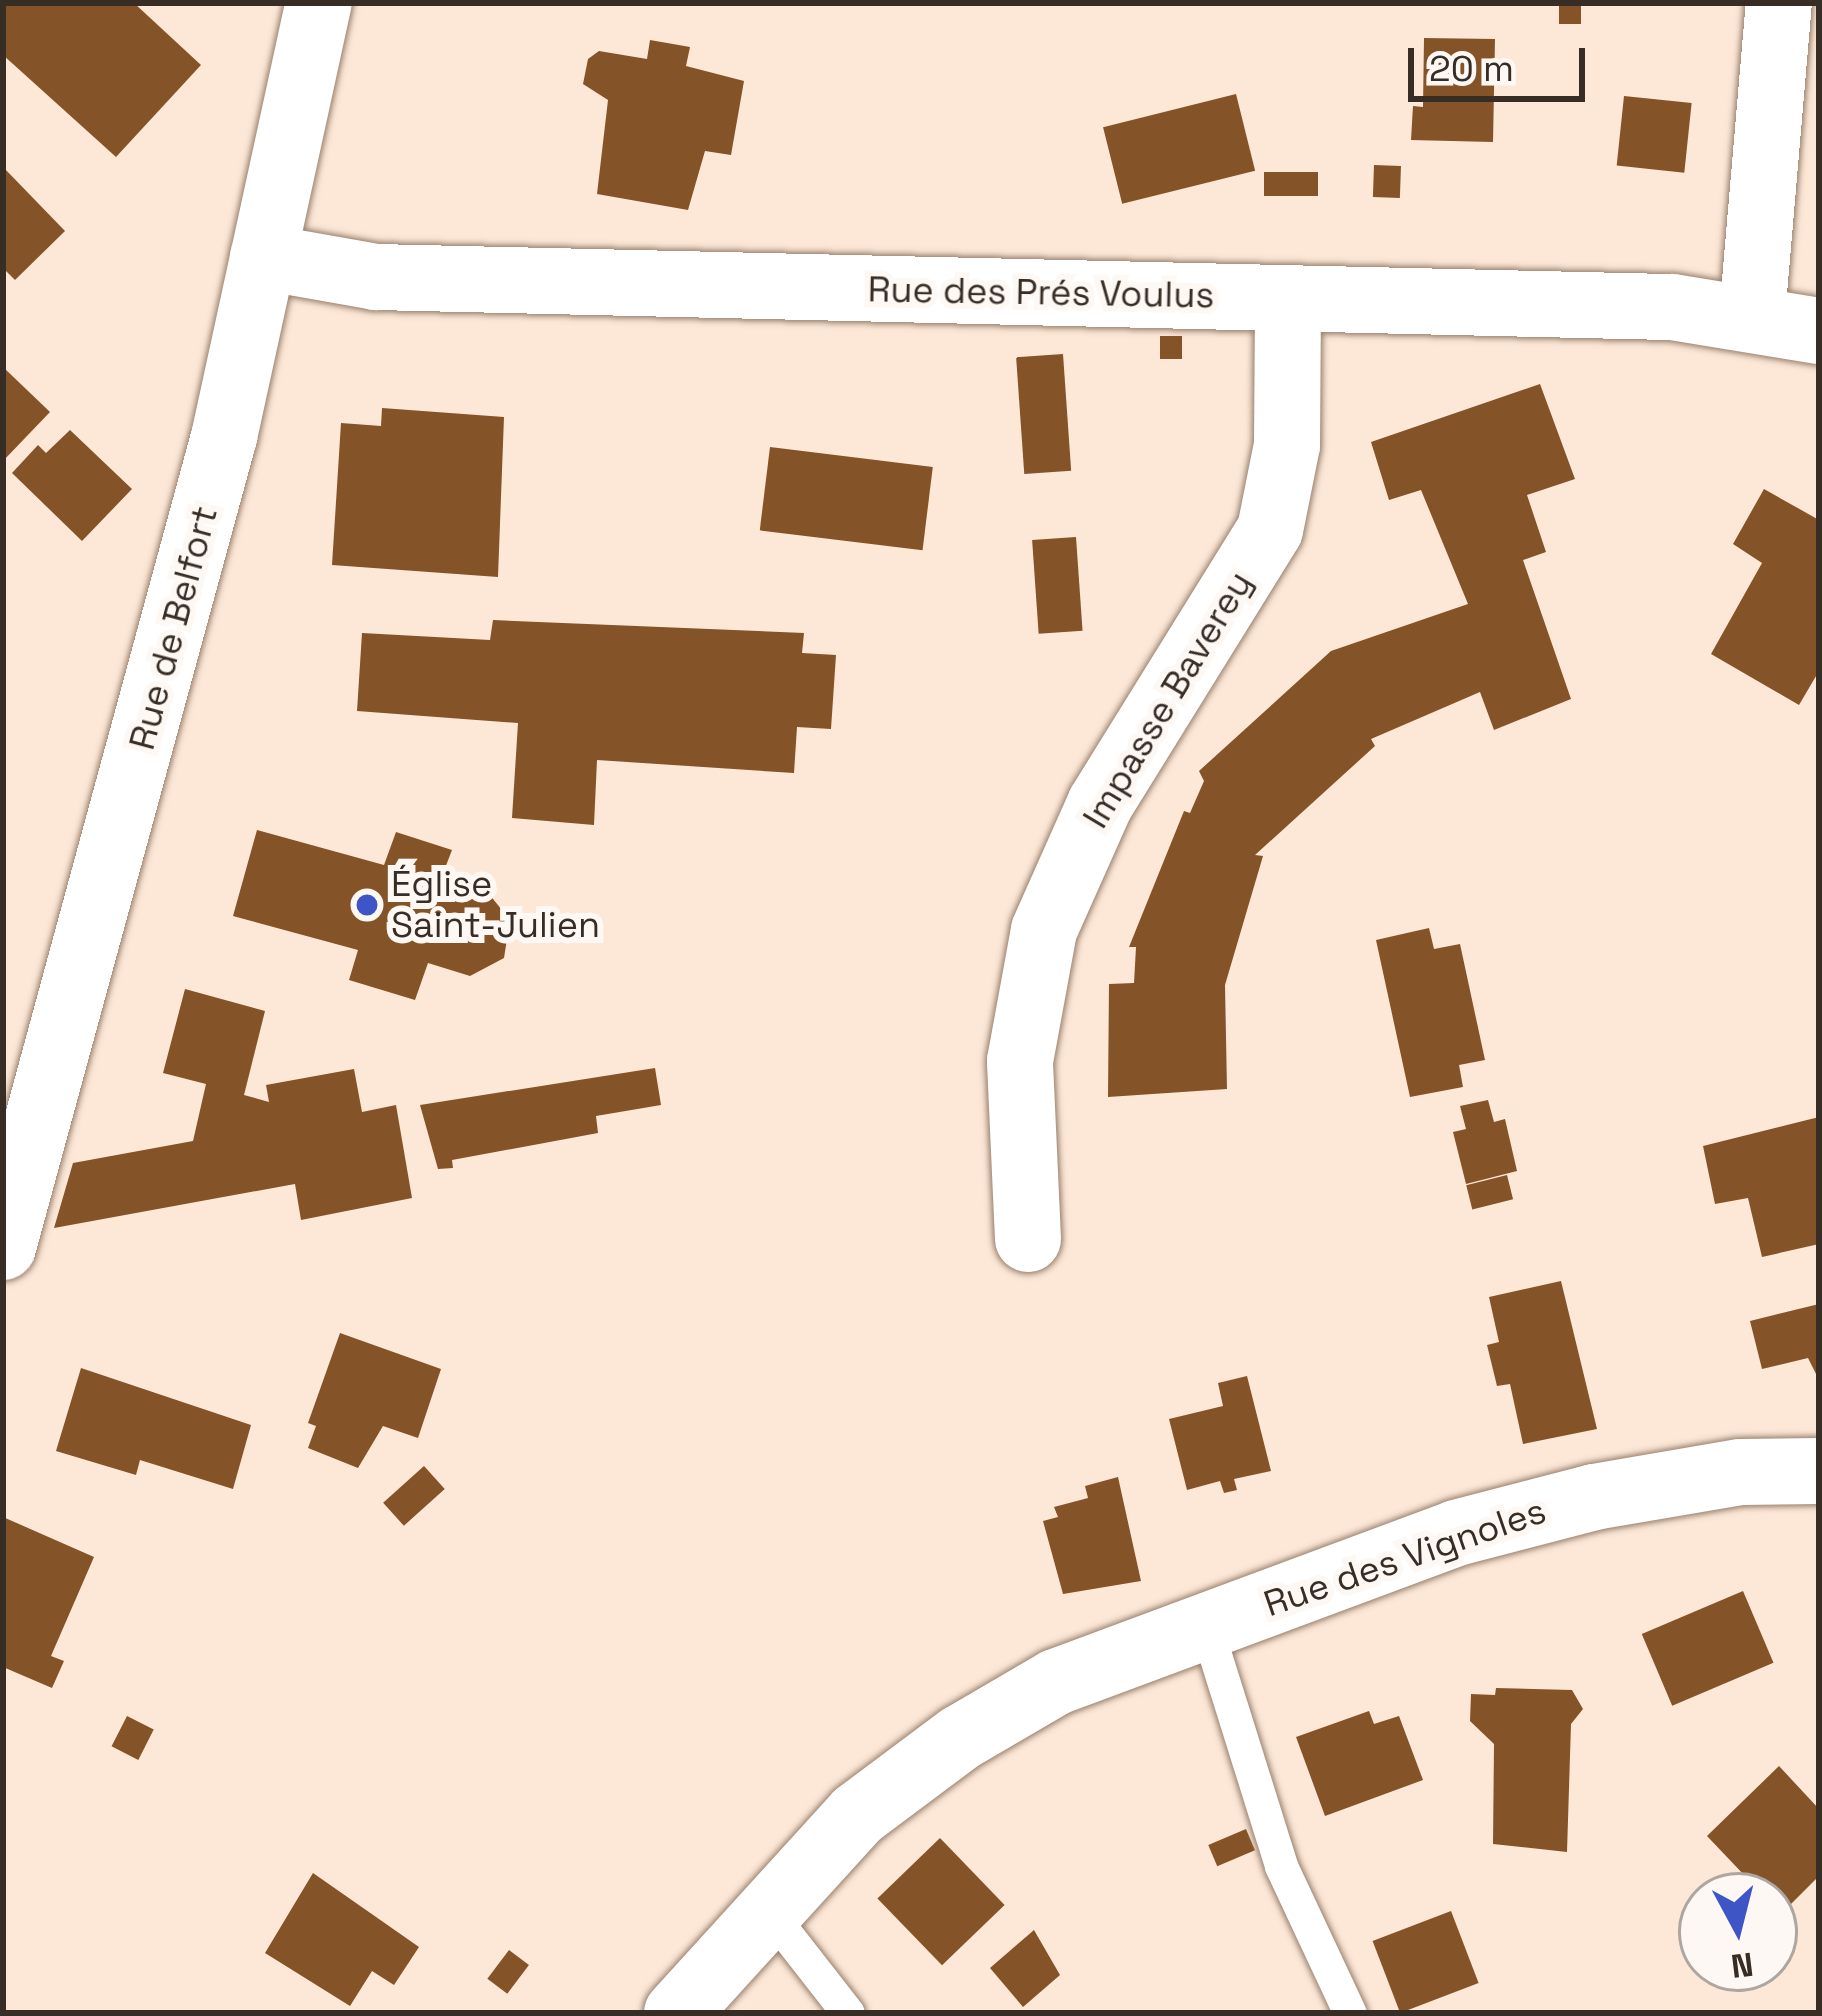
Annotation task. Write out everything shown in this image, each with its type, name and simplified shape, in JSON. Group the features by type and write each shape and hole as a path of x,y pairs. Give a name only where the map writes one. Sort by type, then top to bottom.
{"street":[{"name":"Rue de Belfort","path":"3,1247 14,1163 112,866 263,257 319,3"},
{"path":"1752,316 1779,3"},
{"name":"Rue des Prés Voulus","path":"263,257 376,277 1672,307 1752,316 1819,332"},
{"name":"Impasse Baverey","path":"1028,1239 1020,1061 1044,930 1100,804 1270,530 1287,445 1288,299"},
{"name":"Rue des Vignoles","path":"677,2013 857,1816 960,1738 1056,1682 1456,1534 1594,1497 1741,1472 1819,1472"}],"lane":[{"path":"1206,1626 1281,1866 1350,2013"},
{"path":"769,1912 848,2013"}],"building":[{"path":"3,3 134,3 201,65 116,157 3,55"},
{"path":"1559,3 1581,3 1581,24 1559,24"},
{"path":"1424,38 1495,39 1493,142 1411,140 1413,106 1423,107"},
{"path":"650,40 690,47 686,66 744,81 731,155 705,151 688,210 597,194 608,100 583,84 588,59 599,51 647,59"},
{"path":"1236,94 1255,171 1122,204 1103,127"},
{"path":"1624,96 1692,103 1684,173 1617,166"},
{"path":"1374,165 1401,166 1400,198 1373,197"},
{"path":"3,167 65,231 15,280 3,268"},
{"path":"1264,172 1318,172 1318,196 1264,196"},
{"path":"1160,336 1182,336 1182,359 1160,359"},
{"path":"1063,354 1071,471 1024,474 1016,357"},
{"path":"3,367 50,412 3,461"},
{"path":"1540,384 1575,479 1527,495 1546,552 1523,560 1571,699 1494,730 1480,692 1371,739 1375,746 1255,855 1263,856 1225,985 1227,1089 1108,1097 1109,984 1134,983 1136,947 1129,947 1184,811 1190,813 1204,781 1199,771 1331,651 1468,604 1421,490 1389,500 1371,442"},
{"path":"382,408 504,417 498,577 332,565 341,423 381,426"},
{"path":"70,430 132,489 82,541 12,473 38,445 46,453"},
{"path":"770,447 933,467 923,550 760,530"},
{"path":"1764,489 1819,520 1819,671 1799,705 1711,654 1762,563 1733,544"},
{"path":"1076,537 1083,631 1039,634 1032,540"},
{"path":"493,620 804,633 802,653 836,655 831,729 797,727 794,773 597,760 594,825 512,818 518,723 357,711 362,633 490,640"},
{"name":"Église Saint-Julien","path":"257,830 384,865 396,832 452,850 442,876 489,894 510,920 504,958 470,976 428,963 415,1000 349,980 358,950 233,916"},
{"path":"1429,928 1434,949 1460,944 1485,1060 1459,1065 1463,1087 1410,1097 1376,940"},
{"path":"185,989 265,1011 244,1095 269,1102 266,1085 354,1069 362,1112 396,1105 412,1198 301,1220 295,1184 54,1228 73,1163 193,1141 206,1084 163,1073"},
{"path":"655,1068 661,1105 596,1116 598,1133 452,1160 453,1168 438,1169 420,1105"},
{"path":"1488,1100 1494,1122 1505,1119 1517,1171 1466,1184 1453,1132 1466,1129 1460,1106"},
{"path":"1819,1117 1819,1244 1762,1257 1748,1198 1715,1204 1703,1146"},
{"path":"1507,1175 1513,1199 1472,1209 1466,1185"},
{"path":"1561,1281 1597,1429 1523,1444 1510,1384 1497,1386 1487,1345 1499,1342 1489,1297"},
{"path":"1819,1304 1819,1380 1808,1358 1762,1369 1750,1321"},
{"path":"340,1333 441,1369 418,1438 383,1426 358,1468 308,1448 316,1426 308,1423"},
{"path":"81,1368 251,1425 233,1489 140,1460 136,1475 56,1451"},
{"path":"1247,1376 1271,1471 1234,1479 1237,1490 1224,1493 1220,1481 1187,1490 1169,1419 1223,1406 1218,1383"},
{"path":"424,1466 445,1489 404,1526 383,1503"},
{"path":"1118,1477 1141,1581 1063,1594 1043,1521 1058,1517 1054,1507 1088,1498 1085,1486"},
{"path":"3,1517 94,1557 51,1656 64,1661 52,1688 3,1667"},
{"path":"1743,1591 1773,1663 1672,1706 1642,1634"},
{"path":"1496,1688 1572,1690 1583,1709 1571,1724 1567,1852 1493,1844 1494,1744 1470,1721 1471,1694 1495,1695"},
{"path":"1369,1711 1374,1724 1399,1716 1423,1780 1325,1816 1296,1737"},
{"path":"127,1716 154,1730 138,1760 112,1746"},
{"path":"1779,1766 1819,1809 1819,1876 1798,1897 1798,1872 1741,1872 1707,1836"},
{"path":"1246,1829 1255,1850 1217,1866 1208,1845"},
{"path":"940,1838 1005,1905 942,1965 877,1898"},
{"path":"313,1873 419,1947 394,1985 372,1971 350,2006 265,1953"},
{"path":"1451,1911 1479,1983 1400,2013 1373,1941"},
{"path":"1034,1930 1060,1975 1023,2007 990,1968"},
{"path":"509,1950 529,1965 507,1994 487,1979"}],"place":[{"name":"Église Saint-Julien","path":"367,905"}]}
